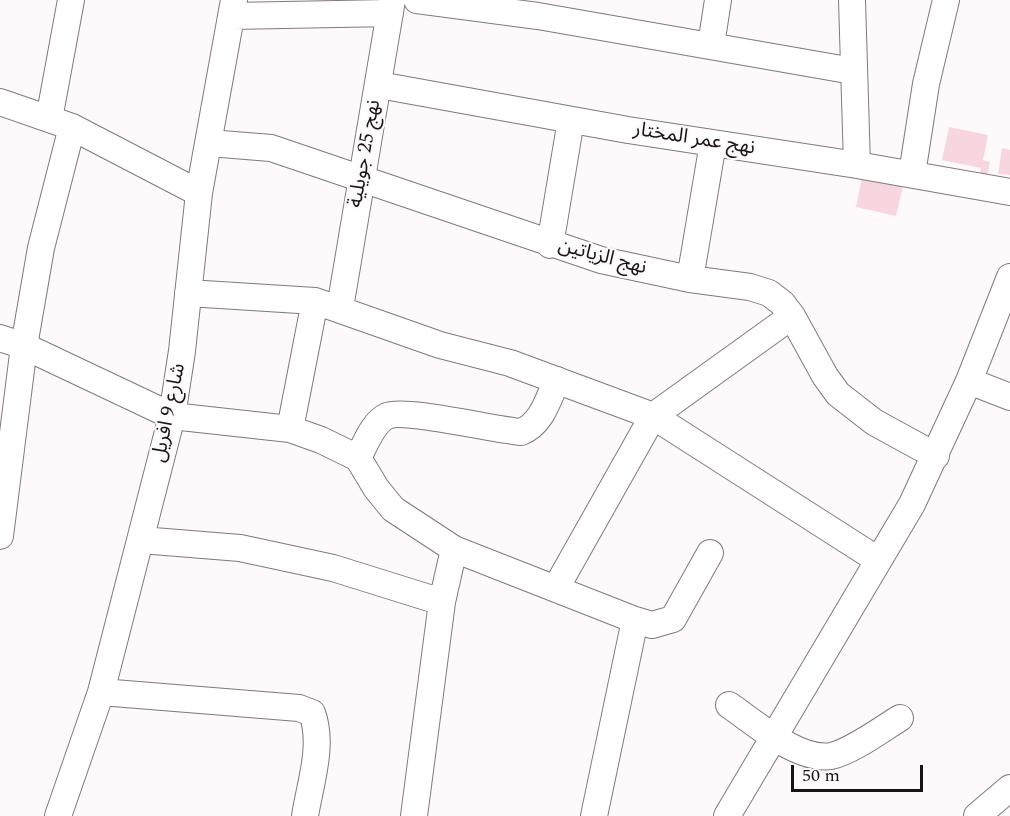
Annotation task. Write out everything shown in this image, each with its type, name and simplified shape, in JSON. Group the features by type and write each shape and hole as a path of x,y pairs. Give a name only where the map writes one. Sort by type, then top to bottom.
{"street":[{"path":"0,536 12,342 41,248 60,123 71,0"},
{"path":"417,0 539,8 711,45 853,71"},
{"path":"711,45 718,0"},
{"path":"852,0 857,165"},
{"path":"912,174 926,84 946,0"},
{"path":"233,8 391,7"},
{"name":"نهج 25 جويلية","path":"340,308 391,7"},
{"name":"شارع 9 افريل","path":"58,816 101,692 172,416 199,193 233,8"},
{"name":"نهج عمر المختار","path":"379,85 572,120 912,174 1010,192"},
{"path":"0,102 60,123 199,193"},
{"path":"550,244 572,120"},
{"name":"نهج الزياتين","path":"209,143 271,148 601,260 690,279 750,287 769,293 782,303 792,316 825,376 838,394 864,416 936,456"},
{"path":"690,279 712,143"},
{"path":"727,816 912,504 969,381 1008,284"},
{"path":"188,293 315,301 440,345 510,363 653,416 878,560"},
{"path":"290,429 315,301"},
{"path":"556,588 653,416 792,316"},
{"path":"12,342 172,416 290,429 321,440 358,458 376,488 393,508 453,549 635,620 652,625 673,620 710,553"},
{"path":"358,458 380,421 388,415 450,420 521,432 531,428 539,418 557,380"},
{"path":"969,381 1010,397"},
{"path":"141,540 251,551 333,568 442,602"},
{"path":"414,816 442,602 453,549"},
{"path":"594,816 635,620"},
{"path":"101,692 299,708 312,713 317,726 317,744 305,816"},
{"path":"729,705 793,748 818,756 832,756 900,718"},
{"path":"977,816 1010,788"}],"building":[{"path":"949,127 988,135 983,160 990,162 987,178 979,177 981,168 942,160"},
{"path":"1002,148 1010,150 1010,175 998,174"},
{"path":"862,177 903,186 896,216 856,207"}]}
